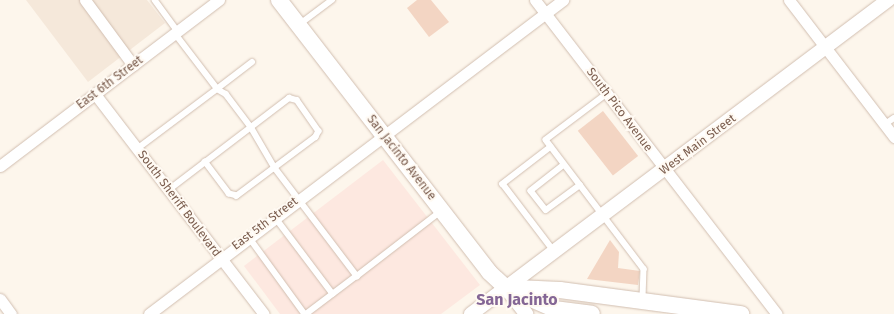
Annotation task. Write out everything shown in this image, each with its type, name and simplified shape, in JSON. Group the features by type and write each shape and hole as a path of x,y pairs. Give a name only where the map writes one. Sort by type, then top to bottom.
{"main road":[{"name":"San Jacinto Avenue","path":"279,0 489,272 506,288"},
{"path":"506,288 560,290 741,314"},
{"path":"506,288 554,309 592,314"}],"street":[{"path":"85,0 133,65"},
{"name":"East 6th Street","path":"0,166 219,0"},
{"name":"South Pico Avenue","path":"535,0 777,314"},
{"name":"East 5th Street","path":"149,314 220,258 563,0"},
{"path":"790,0 884,125 894,136"},
{"name":"West Main Street","path":"471,314 665,170 888,0"},
{"name":"South Sheriff Boulevard","path":"96,94 264,314"},
{"name":"San Jacinto Avenue","path":"506,288 526,314"},
{"path":"0,301 11,314"}],"lane":[{"path":"156,0 176,33 217,89 226,94 251,127 275,168 357,276"},
{"path":"298,26 332,0"},
{"path":"137,149 252,62"},
{"path":"607,94 546,140 644,269 643,301"},
{"path":"170,190 205,162 291,97 298,100 318,128 316,137 235,197 205,162"},
{"path":"884,125 894,118"},
{"path":"550,146 504,184 555,252"},
{"path":"564,165 531,191 546,210 580,185"},
{"path":"248,237 306,314 441,210"},
{"path":"275,217 333,294"}],"shaded area":[{"path":"26,0 147,0 165,23 88,82"},
{"path":"383,160 480,285 441,314 280,314 244,266"}],"building":[{"path":"417,0 431,0 449,22 429,37 407,8"},
{"path":"603,111 638,156 613,176 578,131"},
{"path":"610,240 619,252 618,268 640,271 638,285 587,279"}],"district":[{"name":"San Jacinto","path":"517,300"}]}
